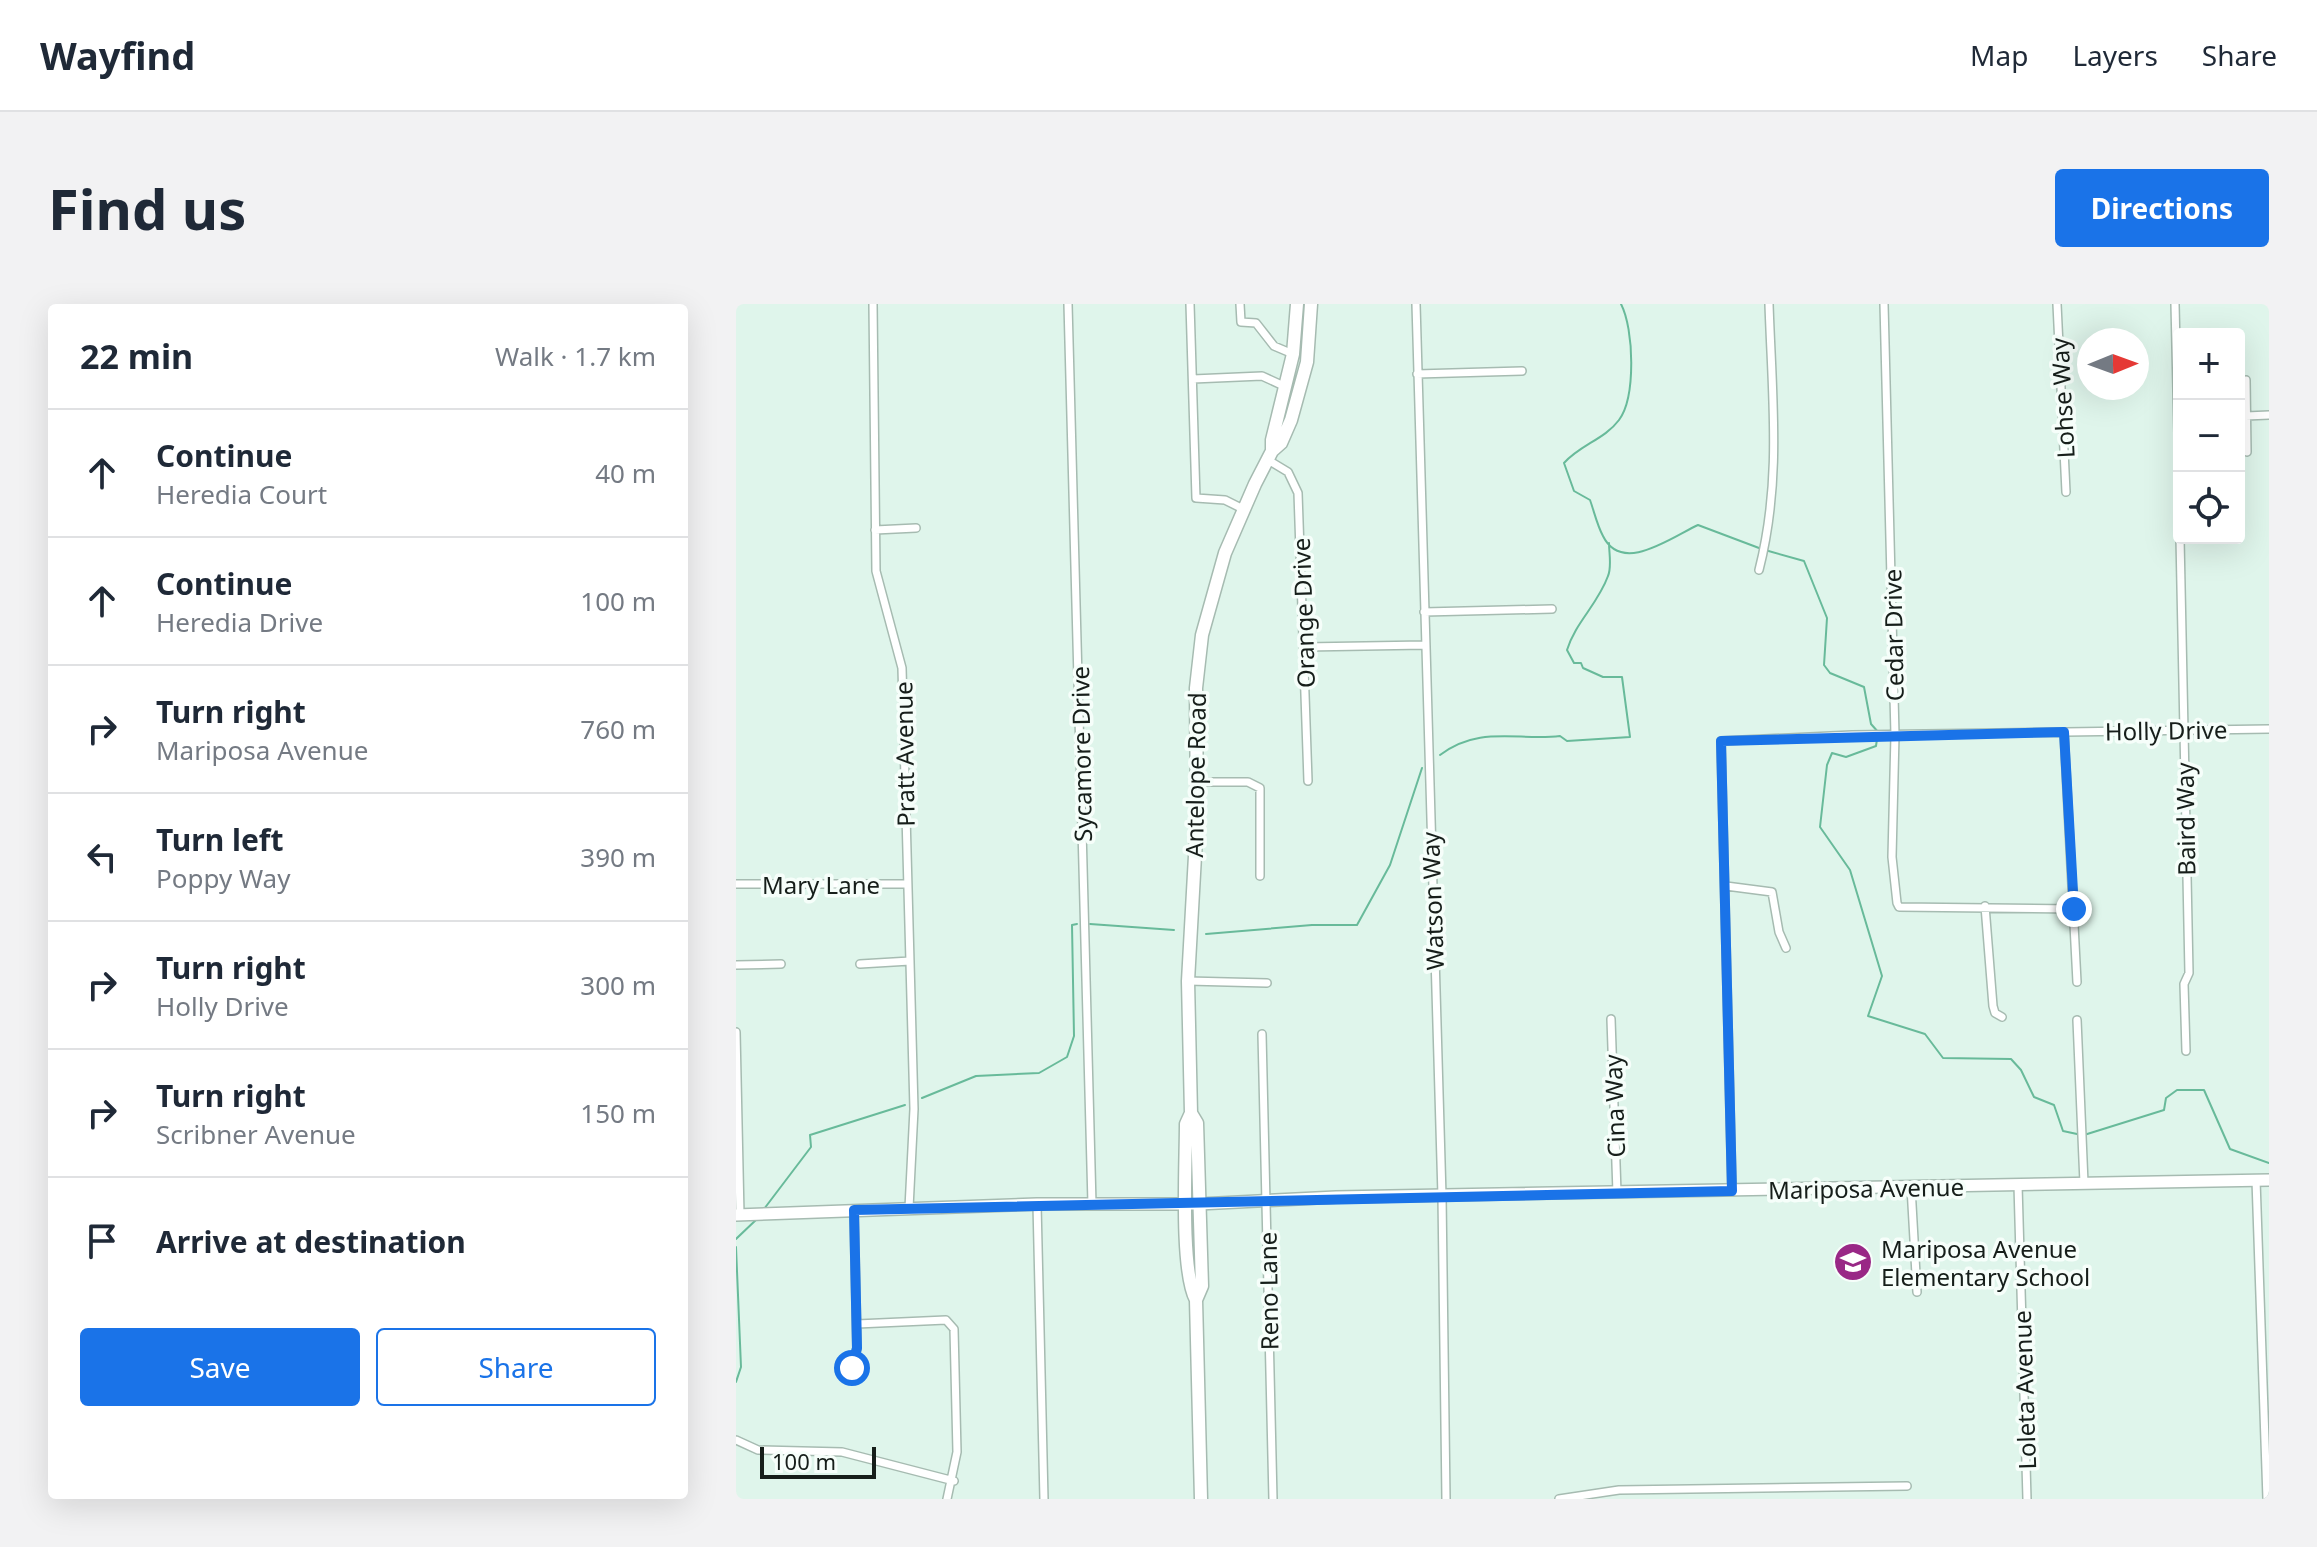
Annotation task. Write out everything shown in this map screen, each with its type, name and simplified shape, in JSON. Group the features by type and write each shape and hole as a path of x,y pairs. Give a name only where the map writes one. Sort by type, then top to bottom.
{"main road":[{"name":"Antelope Road","path":"1270,455 1293,354 1297,304"},
{"name":"Antelope Road","path":"1201,1499 1196,1300 1189,1288 1193,1204 1186,1124 1191,1113 1188,981 1196,782 1196,688 1202,635 1221,566 1243,509 1270,455 1281,443 1299,393 1307,362 1311,304"}],"street":[{"name":"Pratt Avenue","path":"873,304 875,530 879,587 895,631 902,668 914,1109 909,1208"},
{"name":"Sycamore Drive","path":"1068,304 1092,1204"},
{"path":"1190,304 1196,498 1225,500 1243,509"},
{"path":"1240,304 1241,322 1256,323 1274,346 1293,354"},
{"name":"Watson Way","path":"1416,304 1442,1196 1446,1499"},
{"path":"1759,570 1767,540 1776,470 1769,304"},
{"name":"Cedar Drive","path":"1884,304 1895,735 1892,857 1899,907 1985,906"},
{"name":"Lohse Way","path":"2057,304 2066,492"},
{"path":"2175,304 2179,472"},
{"path":"1417,374 1522,371"},
{"path":"1193,379 1262,376 1286,387"},
{"path":"2246,380 2247,452"},
{"path":"2246,416 2269,415"},
{"name":"Orange Drive","path":"1270,455 1297,485 1308,781"},
{"path":"875,530 916,528"},
{"name":"Baird Way","path":"2180,544 2189,973 2184,984 2186,1051"},
{"path":"1424,612 1552,609"},
{"path":"1305,647 1425,645"},
{"name":"Holly Drive","path":"1726,886 1721,741 1867,735 2269,729"},
{"path":"2064,732 2077,982"},
{"path":"1196,782 1248,782 1260,788 1260,876"},
{"name":"Mary Lane","path":"736,884 906,884"},
{"path":"1732,1191 1726,886 1772,892 1779,932 1786,948"},
{"path":"2002,1017 1995,1013 1993,1006 1985,906 2074,909"},
{"path":"860,964 910,961"},
{"path":"736,965 781,964"},
{"path":"1188,981 1267,983"},
{"name":"Cina Way","path":"1611,1019 1617,1193"},
{"path":"2077,1020 2084,1183"},
{"path":"736,1032 741,1215"},
{"name":"Reno Lane","path":"1262,1034 1273,1499"},
{"path":"2256,1180 2267,1499"},
{"name":"Mariposa Avenue","path":"741,1215 1037,1204 1193,1204 1442,1196 2269,1180"},
{"name":"Loleta Avenue","path":"2018,1185 2027,1499"},
{"path":"1911,1187 1917,1292"},
{"path":"1037,1204 1044,1499"},
{"path":"849,1377 857,1348 854,1210"},
{"path":"857,1324 946,1320 954,1329 957,1452 954,1481 947,1499"},
{"path":"736,1440 758,1450 842,1452 954,1481"},
{"path":"1559,1499 1619,1490 1907,1486"}],"waterway":[{"path":"1621,304 1631,346 1628,396 1613,427 1564,463 1574,491 1590,500 1603,536 1611,547 1622,552 1648,550 1698,525 1759,548"},
{"path":"1440,755 1469,740 1484,737 1560,736 1567,741 1630,737 1622,677 1603,677 1583,668 1581,663 1574,663 1567,650 1608,576 1609,543"},
{"path":"1765,550 1804,561 1827,618 1824,665 1830,673 1864,687 1871,724 1879,733"},
{"path":"1877,739 1876,746 1846,757 1832,753 1827,765 1820,827 1850,870 1882,976 1868,1016 1925,1034 1943,1058 2011,1059 2021,1070 2034,1097 2054,1105 2063,1131 2077,1134"},
{"path":"1206,934 1312,925 1357,925 1390,865 1422,768"},
{"path":"922,1098 976,1076 1039,1073 1067,1057 1074,1036 1072,925 1077,924"},
{"path":"1090,924 1174,930"},
{"path":"2084,1135 2164,1110 2166,1098 2177,1090 2204,1090 2230,1149 2269,1163"},
{"path":"764,1209 811,1147 810,1135 905,1105"},
{"path":"736,1239 758,1218"},
{"path":"736,1247 741,1367 736,1382"}],"place":[{"name":"Mariposa Avenue Elementary School","path":"1853,1262"}],"route":[{"path":"852,1368 857,1348 854,1210 1037,1204 1171,1205 1336,1197 1732,1191 1721,741 1852,735 2064,732 2074,909"}]}
